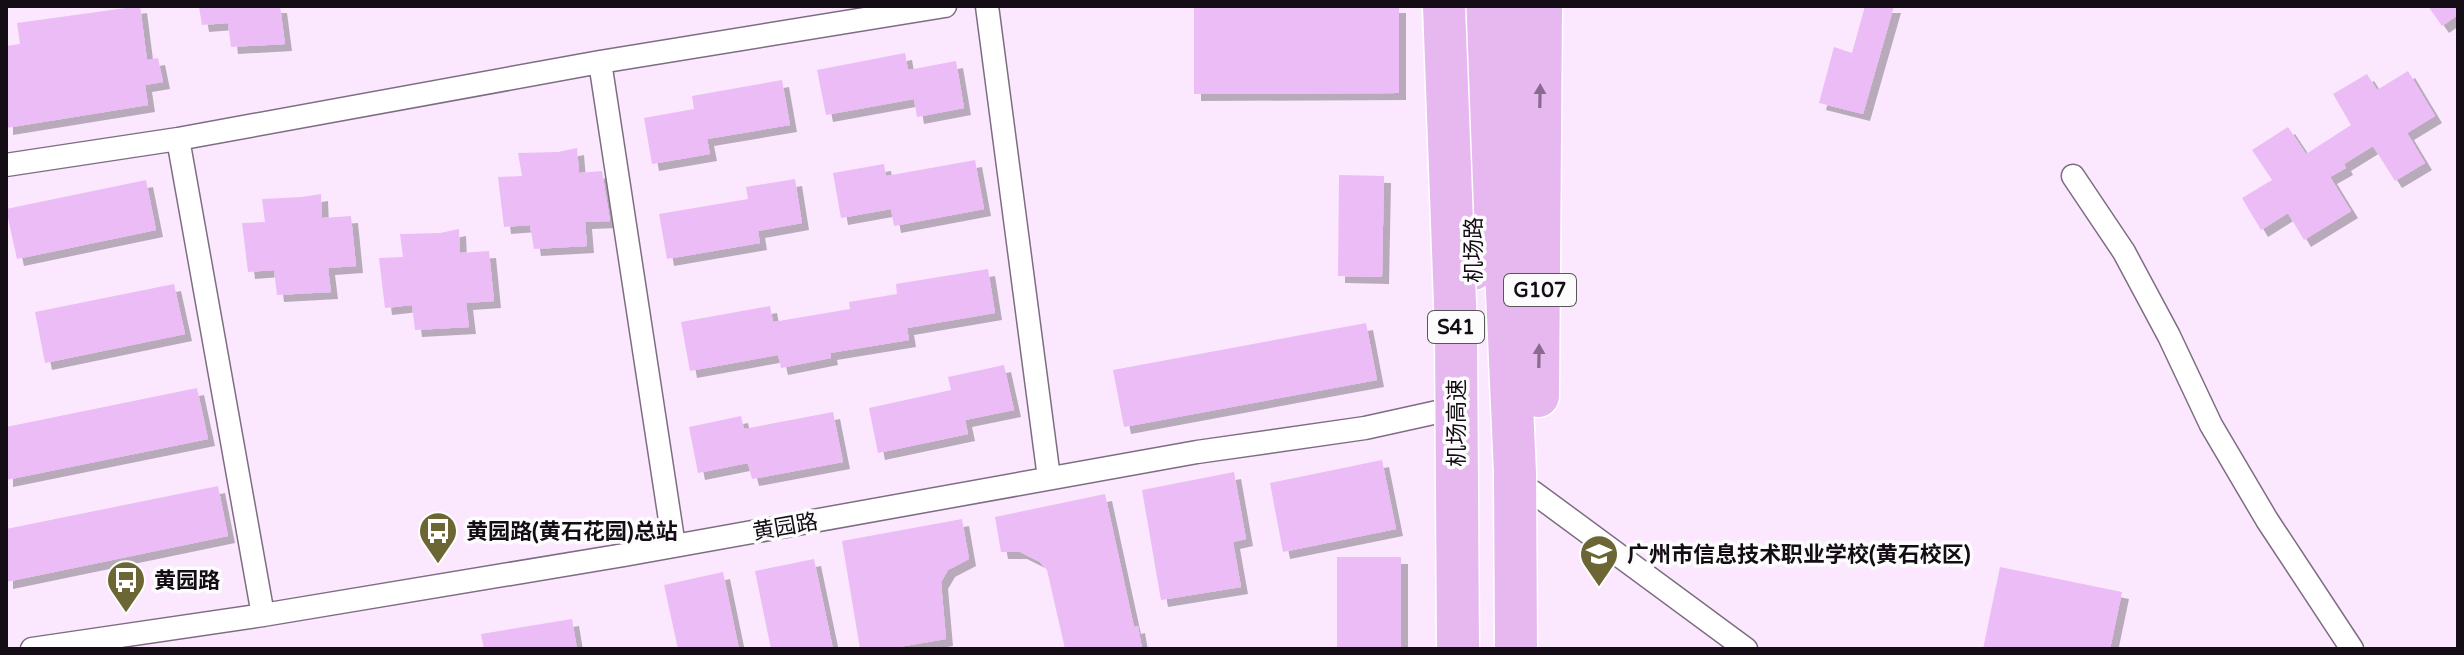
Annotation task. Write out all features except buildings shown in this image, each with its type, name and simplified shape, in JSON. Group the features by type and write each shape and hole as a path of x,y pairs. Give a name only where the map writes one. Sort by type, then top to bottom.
{"highway":[{"name":"机场路","path":"1441,6 1446,649"},
{"name":"机场高速","path":"1441,6 1456,331 1458,649"},
{"name":"机场路","path":"1473,6 1488,160 1517,572 1516,649"},
{"name":"机场高速","path":"1485,6 1500,649"},
{"name":"机场路","path":"1446,587 1467,517 1473,471 1488,160 1504,6"},
{"name":"机场路","path":"1517,572 1533,492 1538,415 1541,6"}],"street":[{"path":"6,165 178,139 600,62 945,6"},
{"path":"987,6 1049,478"},
{"path":"600,62 674,546"},
{"path":"178,139 263,615"},
{"path":"2073,176 2124,252 2169,336 2211,425 2267,520 2352,649"},
{"name":"黄园路","path":"32,649 263,615 674,546 1197,452 1365,428 1442,411"},
{"path":"1533,492 1746,649"}],"place":[{"name":"黄园路(黄石花园)总站","path":"438,565"},
{"name":"广州市信息技术职业学校(黄石校区)","path":"1599,588"},
{"name":"黄园路","path":"126,614"}]}
